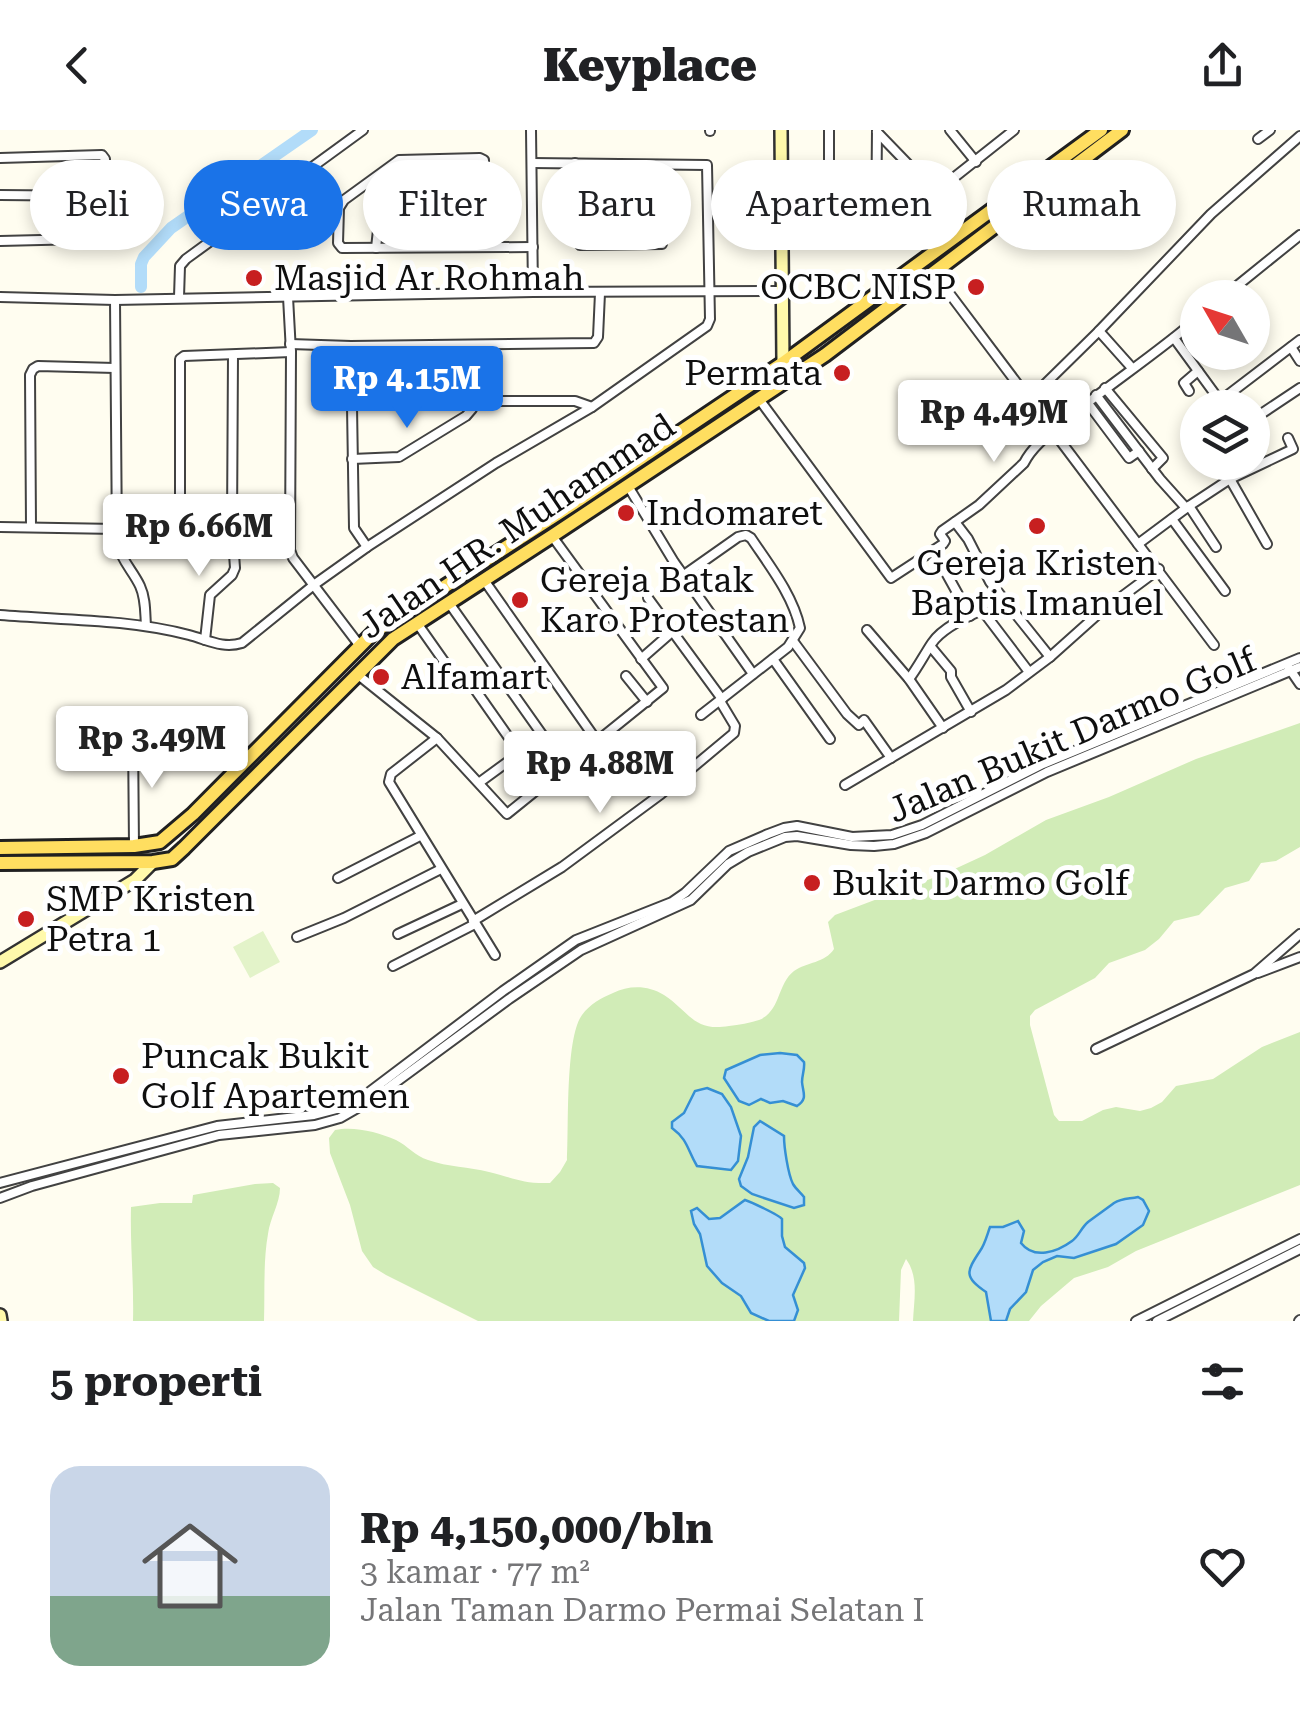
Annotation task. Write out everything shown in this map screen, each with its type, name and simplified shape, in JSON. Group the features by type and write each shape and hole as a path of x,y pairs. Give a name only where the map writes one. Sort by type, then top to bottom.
{"main road":[{"path":"1069,160 1100,130"},
{"path":"1075,160 1122,130"},
{"name":"Jalan HR. Muhammad","path":"0,848 134,846 160,842 194,814 374,632 783,363 987,213"},
{"name":"Jalan HR. Muhammad","path":"0,864 153,862 172,858 393,638 825,355 987,229"},
{"path":"693,424 702,437"},
{"path":"570,506 579,518"},
{"path":"550,518 558,525 556,534"},
{"path":"320,686 322,694 333,699"}],"street":[{"path":"179,297 180,266 186,259 363,130"},
{"path":"531,130 533,292"},
{"path":"780,130 781,160"},
{"path":"829,130 829,160"},
{"path":"950,130 976,162"},
{"path":"878,131 934,191 1014,130"},
{"path":"1258,139 1270,130"},
{"path":"877,160 878,131"},
{"path":"1027,398 1100,331 1211,214 1300,136"},
{"path":"1,157 102,156 106,160"},
{"path":"399,160 482,160"},
{"path":"532,163 542,163"},
{"path":"0,615 146,626 230,647 242,642 368,546 496,463 592,407 707,326 709,168 704,164 691,165"},
{"path":"363,187 340,204 338,243 342,248 363,248"},
{"path":"0,195 30,195"},
{"path":"1244,280 1300,235"},
{"path":"0,241 30,240"},
{"path":"522,247 533,247"},
{"path":"782,250 783,363"},
{"path":"934,272 1214,645"},
{"path":"0,297 115,300 781,291"},
{"path":"232,526 187,527 180,520 179,364 184,356 291,348 594,342 598,337 600,293"},
{"path":"288,297 290,550 360,646"},
{"path":"115,300 116,529 120,554 142,588 146,626"},
{"path":"1100,331 1132,368"},
{"path":"759,399 890,577 944,543 940,532 990,494 1052,431 1180,333"},
{"path":"1174,338 1218,400 1300,340"},
{"path":"351,346 354,528 368,546"},
{"path":"1292,347 1300,362"},
{"path":"204,640 210,594 234,572 233,355"},
{"path":"31,526 33,369 115,368"},
{"path":"1189,390 1184,383 1198,371"},
{"path":"1105,388 1163,458 1152,469"},
{"path":"1270,408 1300,388"},
{"path":"1096,395 1216,547"},
{"path":"351,400 575,401 592,407"},
{"path":"352,458 399,457 466,416 473,401"},
{"path":"1087,402 1132,462 1139,451"},
{"path":"1270,460 1296,447 1288,438"},
{"path":"1138,544 1228,480"},
{"path":"1231,480 1267,544"},
{"path":"628,486 684,576 753,674"},
{"path":"1172,519 1225,591"},
{"path":"955,522 990,582 1050,657"},
{"path":"0,527 116,529"},
{"path":"357,674 437,738 507,814 662,691 556,534"},
{"path":"684,576 746,535 775,575 800,628 793,642 701,716"},
{"path":"934,551 970,616"},
{"path":"845,785 971,712 1050,657 1097,615 1159,569"},
{"path":"484,580 597,740"},
{"path":"392,966 474,922 562,866 661,794 734,733 736,726 721,700 648,598"},
{"path":"448,603 565,767"},
{"path":"909,679 934,640 982,610 1029,672"},
{"path":"417,623 455,677 467,678 520,752"},
{"path":"866,630 909,679 943,728"},
{"path":"640,659 674,631"},
{"path":"793,642 847,714 858,725 864,720 891,758"},
{"path":"931,646 951,672 971,712"},
{"name":"Jalan Bukit Darmo Golf","path":"0,1198 219,1135 315,1125 340,1118 373,1100 582,950 692,900 728,864 748,852 785,837 862,846 894,844 926,833 1047,772 1293,667 1300,658"},
{"path":"773,659 830,739"},
{"path":"1293,667 1300,684"},
{"name":"Jalan Bukit Darmo Golf","path":"0,1183 218,1126 336,1109 368,1092 576,940 686,893 729,850 797,826 852,836 892,835 922,825 1043,764 1293,667"},
{"path":"626,676 646,702"},
{"path":"133,736 134,846"},
{"path":"480,782 544,736"},
{"path":"437,738 388,776 388,782 495,955"},
{"path":"338,878 420,836"},
{"path":"0,962 135,880 153,862"},
{"path":"297,937 344,918 440,869"},
{"path":"398,934 462,904"},
{"path":"1254,974 1300,934"},
{"path":"1096,1049 1254,974 1300,957"},
{"path":"54,1168 56,1179"},
{"path":"14,1179 19,1191"},
{"path":"1158,1321 1300,1239"},
{"path":"1136,1321 1300,1249"}],"green space":[{"name":"Bukit Darmo Golf","path":"1300,723 1300,847 1276,861 1261,863 1249,881 1225,888 1199,915 1174,921 1145,950 1109,963 1095,978 1035,1010 1030,1025 1054,1115 1059,1121 1082,1121 1116,1107 1140,1111 1151,1108 1176,1086 1213,1079 1262,1047 1300,1032 1300,1185 1074,1278 1029,1321 913,1321 914,1281 906,1259 901,1270 899,1321 478,1321 386,1275 373,1267 362,1251 330,1153 329,1138 335,1130 382,1134 436,1162 525,1182 550,1183 567,1160 570,1063 577,1027 585,1011 600,999 638,987 664,995 707,1026 759,1020 771,1010 794,971 826,957 834,949 828,922 835,915 946,873 1046,820 1196,759"},
{"path":"263,931 280,962 250,978 233,947"},
{"path":"273,1183 280,1188 266,1245 264,1321 133,1321 131,1207 192,1203 193,1195"}],"water":[{"path":"760,1055 797,1055 804,1062 803,1101 797,1106 761,1099 749,1105 739,1101 724,1078 726,1070"},
{"path":"707,1088 722,1094 741,1136 738,1161 731,1170 697,1166 672,1128 672,1122 684,1113 695,1091"},
{"path":"760,1121 784,1136 789,1174 804,1197 804,1205 794,1208 752,1194 741,1186 739,1179 754,1127"},
{"path":"1138,1197 1149,1211 1143,1225 1116,1244 1074,1258 1057,1256 1043,1262 1033,1270 1026,1292 1010,1309 1006,1321 991,1321 986,1292 970,1274 990,1227 1018,1221 1024,1231 1021,1243 1032,1251 1046,1253 1072,1241 1088,1222 1114,1203"},
{"path":"745,1200 782,1219 785,1247 804,1263 793,1295 798,1310 794,1321 769,1321 751,1313 741,1296 707,1266 691,1211 697,1208 709,1219 720,1218"}],"waterway":[{"path":"141,287 144,257 171,228 312,130"}],"place":[{"name":"Masjid Ar Rohmah","path":"254,278"},
{"name":"OCBC NISP","path":"976,287"},
{"name":"Permata","path":"842,373"},
{"name":"Indomaret","path":"626,513"},
{"name":"Gereja Kristen Baptis Imanuel","path":"1037,526"},
{"name":"Gereja Batak Karo Protestan","path":"520,600"},
{"name":"Alfamart","path":"381,677"},
{"name":"Bukit Darmo Golf","path":"812,883"},
{"name":"SMP Kristen Petra 1","path":"26,919"},
{"name":"Puncak Bukit Golf Apartemen","path":"121,1076"}]}
